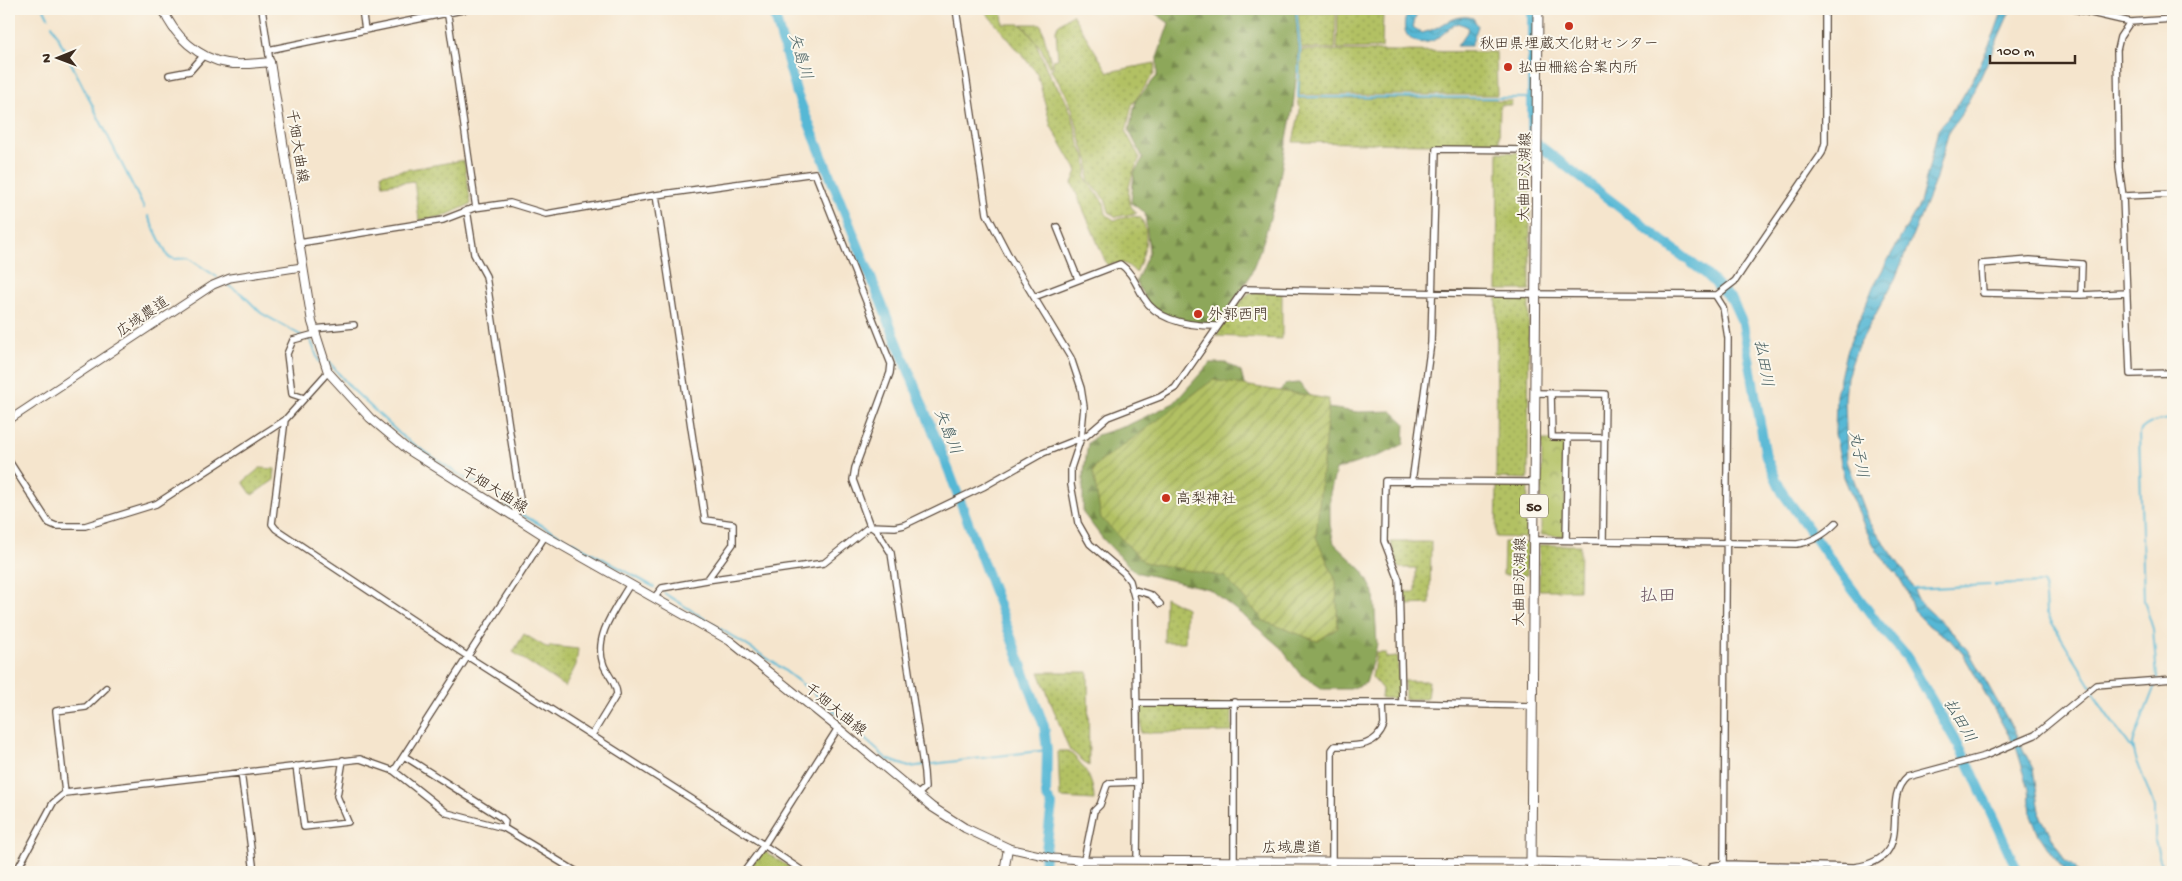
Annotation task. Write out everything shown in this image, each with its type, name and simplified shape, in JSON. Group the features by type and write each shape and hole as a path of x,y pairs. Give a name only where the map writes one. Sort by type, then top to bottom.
{"main road":[{"path":"163,9 174,29 204,55 228,64 270,62"},
{"name":"大曲田沢湖線","path":"1531,862 1538,9"},
{"name":"千畑大曲線","path":"270,62 312,333 328,372 370,418 406,449 514,517 730,641 945,817 1008,848"},
{"path":"1004,872 1008,848"},
{"path":"1531,862 1677,865 1706,872"}],"street":[{"path":"262,9 270,62"},
{"path":"362,9 365,30"},
{"path":"268,50 447,11 467,9"},
{"path":"956,9 987,214 1071,358 1077,372 1084,408 1081,438 1071,468 1071,485 1078,523 1090,544 1124,573 1135,600 1138,703 1137,859"},
{"path":"654,598 662,588 824,563 870,526 900,526 964,494 983,487 1043,453 1086,436 1108,417 1160,397 1175,388 1244,289 1716,296 1735,281 1822,152 1825,143 1825,9"},
{"path":"2074,9 2130,22 2173,19"},
{"path":"447,11 476,208"},
{"path":"2130,22 2120,37 2117,50 2119,168 2123,196 2130,374 2173,372"},
{"path":"170,75 190,72 204,55"},
{"path":"1412,482 1431,343 1436,149 1538,147"},
{"path":"299,243 443,220 467,210 510,203 546,214 656,195 815,173 891,364 890,373 853,476 870,526 877,531 891,553 923,762 925,788 918,795"},
{"path":"2123,196 2173,194"},
{"path":"656,195 705,520 732,524 733,544 707,580"},
{"path":"467,210 474,254 486,276 520,499 514,517"},
{"path":"1056,227 1078,279"},
{"path":"2081,295 2082,264 2030,260 1982,264 1983,293 2081,295 2126,293"},
{"path":"1034,297 1120,264 1127,268 1146,301 1162,316 1204,326 1217,326"},
{"name":"広域農道","path":"9,420 213,285 230,278 302,267"},
{"path":"1716,296 1723,307 1728,338 1724,864"},
{"path":"304,398 292,394 288,364 290,344 298,338 312,333 354,324"},
{"path":"9,461 50,522 56,526 85,526 156,504 285,420 328,372"},
{"path":"1535,393 1605,394 1604,541"},
{"path":"1551,393 1552,437 1605,438"},
{"path":"285,420 272,524 276,529 467,656 804,872"},
{"path":"1566,540 1568,437"},
{"path":"1402,703 1400,580 1384,541 1385,481 1534,482"},
{"path":"1534,540 1726,543 1808,542 1825,534 1836,523"},
{"path":"394,771 546,536"},
{"path":"592,735 617,694 616,684 602,660 603,637 606,623 630,584"},
{"path":"1132,589 1151,595 1160,604"},
{"path":"1706,872 1712,866 1724,864 1854,867 1870,865 1879,860 1890,847 1899,787 1907,777 1985,756 2035,735 2096,685 2173,679"},
{"path":"65,793 56,711 86,706 106,688"},
{"path":"1234,702 1234,872"},
{"path":"1138,703 1402,703 1532,706"},
{"path":"1332,872 1332,750 1335,746 1364,746 1369,743 1384,725 1383,703"},
{"path":"744,872 764,845 838,728"},
{"path":"404,756 502,818 505,821 504,828"},
{"path":"16,872 53,802 65,793 360,759 394,771 447,813 504,828 577,872"},
{"path":"296,766 304,827 348,822 337,796 342,760"},
{"path":"242,772 254,872"},
{"path":"1077,872 1082,860 1094,811 1100,805 1107,785 1110,783 1138,782"},
{"name":"広域農道","path":"1008,848 1036,856 1082,860 1531,862"},
{"path":"1530,872 1531,862"}],"green space":[{"path":"983,9 1009,9 1002,11 1003,24 1021,24 1036,42 1049,75 1063,95 1072,114 1079,144 1086,158 1087,169 1085,178 1104,203 1106,214 1114,220 1132,216 1140,217 1144,223 1146,238 1144,252 1136,273 1123,264 1107,265 1072,183 1077,171 1051,126 1037,73"},
{"path":"1149,9 1295,9 1299,53 1293,107 1276,198 1263,242 1249,278 1217,326 1175,320 1149,305 1136,282 1149,252 1145,213 1131,203 1134,173 1143,158 1129,131 1136,100 1157,76 1157,58 1169,23"},
{"path":"1298,13 1336,13 1335,49 1301,48"},
{"path":"1338,13 1383,14 1382,48 1337,49"},
{"path":"1072,14 1108,72 1155,63 1154,74 1132,105 1126,132 1140,158 1131,178 1129,194 1129,201 1137,213 1116,217 1109,212 1106,201 1088,180 1089,162 1081,142 1073,111 1065,92 1050,69 1053,68 1053,60 1058,59 1056,30 1058,25"},
{"path":"1022,24 1041,24 1052,66 1049,67 1041,48"},
{"path":"1301,50 1496,52 1497,95 1299,95"},
{"path":"1298,98 1496,99 1496,101 1512,101 1511,105 1500,105 1499,145 1293,142 1300,110"},
{"path":"1498,152 1530,153 1530,290 1497,290"},
{"path":"464,160 471,204 444,216 419,220 414,181 383,185 381,174"},
{"path":"1282,292 1282,339 1216,336 1234,309 1249,293"},
{"path":"1497,297 1529,297 1528,479 1496,478"},
{"path":"1210,363 1227,363 1241,372 1253,420 1286,384 1299,383 1320,407 1358,412 1392,411 1405,423 1404,444 1386,453 1336,470 1330,493 1330,525 1334,543 1363,571 1374,593 1377,645 1366,683 1350,689 1323,689 1300,674 1281,648 1209,589 1135,572 1103,539 1083,513 1083,478 1088,443 1097,435 1126,426 1174,403"},
{"path":"1213,380 1329,399 1316,537 1336,581 1338,628 1317,641 1264,621 1225,577 1144,562 1101,518 1093,472 1096,465"},
{"path":"1542,440 1566,440 1564,536 1541,535"},
{"path":"260,468 275,469 274,480 252,495 243,482"},
{"path":"1497,485 1528,486 1527,538 1496,537"},
{"path":"1391,542 1431,542 1430,604 1406,605 1404,592 1416,592 1416,568 1399,568"},
{"path":"1504,542 1527,543 1527,575 1503,575"},
{"path":"1539,545 1580,545 1579,590 1539,590"},
{"path":"1165,597 1186,608 1185,642 1164,642"},
{"path":"524,634 549,649 550,646 578,649 576,665 565,687 513,652"},
{"path":"1376,653 1386,653 1386,658 1398,657 1399,699 1381,698 1382,689 1372,677"},
{"path":"1039,672 1088,672 1089,766 1069,749"},
{"path":"1404,681 1429,681 1427,699 1405,699"},
{"path":"1141,705 1232,705 1232,732 1141,733"},
{"path":"1058,751 1068,751 1087,772 1094,800 1060,798"},
{"path":"762,850 797,872 748,872"}],"water":[{"path":"1409,9 1418,9 1413,27 1421,33 1459,17 1473,18 1478,26 1471,46 1457,46 1467,32 1468,27 1459,23 1430,42 1424,43 1413,40 1406,33 1405,27 1405,20"},
{"path":"2003,9 2011,9 1978,83 1960,116 1949,131 1935,181 1895,279 1857,348 1847,377 1845,400 1847,461 1869,521 1906,574 1919,601 1953,633 1969,652 2012,727 2033,769 2041,817 2065,861 2074,866 2078,872 2067,872 2051,853 2038,833 2031,816 2029,789 2017,750 1963,654 1952,641 1929,626 1913,610 1907,591 1897,574 1878,553 1865,528 1844,477 1835,434 1836,395 1846,352 1874,285 1920,203 1938,130 1960,101 1974,77 1994,34"}],"waterway":[{"path":"44,9 48,17"},
{"name":"矢島川","path":"773,9 797,94 949,471 1044,726 1047,750 1046,796 1052,805 1043,872"},
{"path":"1296,9 1300,49 1298,97 1532,98"},
{"name":"払田川","path":"1532,9 1532,140 1706,274 1732,300 1743,324 1766,457 1782,492 1876,621 1907,657 1966,759"},
{"path":"52,25 144,208"},
{"path":"148,216 168,257 175,259 188,258 217,277"},
{"path":"228,285 242,294 261,313 302,336"},
{"path":"306,338 311,341 319,362"},
{"path":"329,362 351,388 403,437 466,479 494,489 503,502 513,510"},
{"path":"2157,678 2153,629 2144,601 2139,432 2154,422 2173,419"},
{"path":"521,514 654,587"},
{"path":"1994,585 2044,583 2046,613 2091,686"},
{"path":"1912,589 1989,585"},
{"path":"664,593 776,664 815,694 887,759 909,767 1047,750"},
{"path":"2135,756 2133,745 2135,737 2156,683"},
{"path":"2093,691 2101,707 2134,752"},
{"path":"2135,756 2155,808 2155,841 2160,860 2167,872"},
{"name":"払田川","path":"1968,763 2018,872"}],"place":[{"name":"秋田県埋蔵文化財センター","path":"1569,26"},
{"name":"払田柵総合案内所","path":"1508,67"},
{"name":"外郭西門","path":"1198,314"},
{"name":"高梨神社","path":"1166,498"}],"district":[{"name":"払田","path":"1658,595"}],"water label":[{"name":"丸子川","path":"1860,454"}]}
